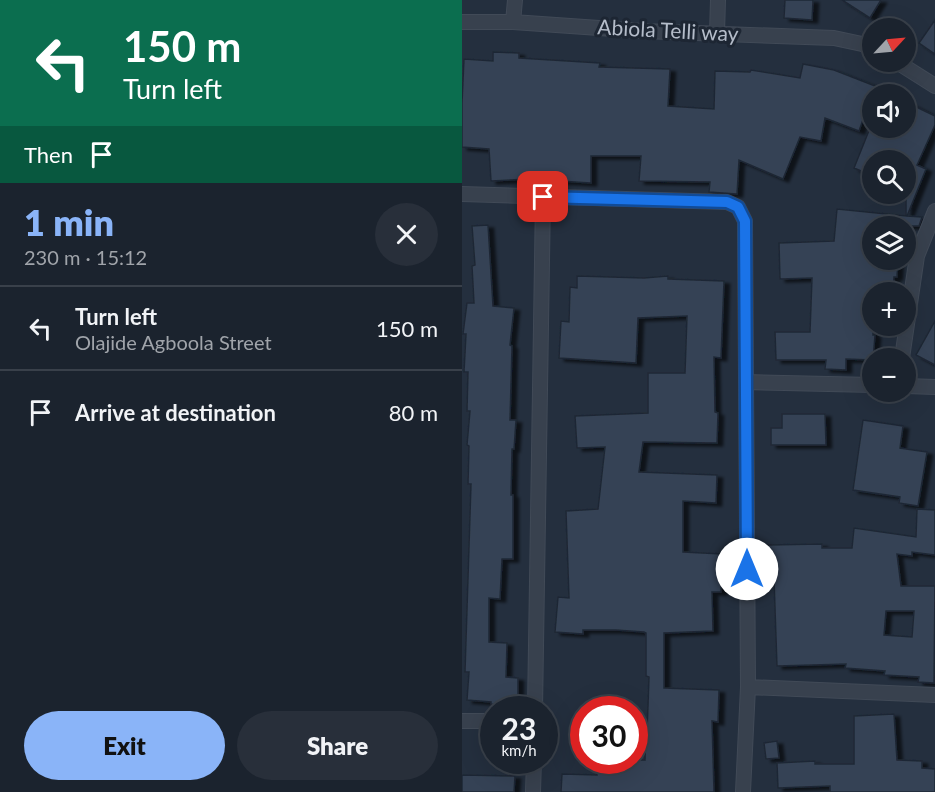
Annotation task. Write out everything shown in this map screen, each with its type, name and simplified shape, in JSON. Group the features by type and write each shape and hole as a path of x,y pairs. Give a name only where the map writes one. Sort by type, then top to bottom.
{"street":[{"path":"513,22 516,0"},
{"path":"717,33 718,0"},
{"name":"Abiola Telli way","path":"462,22 513,22 642,31 834,38 862,44"},
{"path":"913,72 935,86"},
{"path":"462,194 727,202 738,207 745,221 748,687 743,792"},
{"path":"535,696 543,197"},
{"path":"903,348 917,256 935,211"},
{"path":"746,382 862,385"},
{"path":"916,386 935,387"},
{"path":"748,687 935,695"},
{"path":"462,721 480,721"},
{"path":"533,792 534,774"}],"building":[{"path":"785,0 813,0 812,20 784,18"},
{"path":"842,0 881,0 870,18"},
{"path":"935,20 935,54 919,43"},
{"path":"493,52 519,53 519,58 600,63 599,67 670,69 668,106 714,109 715,71 750,72 751,70 800,78 803,64 834,70 870,84 862,84 862,122 859,131 825,118 821,141 800,137 783,179 739,160 737,194 709,192 710,182 639,181 641,156 591,156 591,183 528,179 491,181 489,149 462,147 462,103 464,59 493,61"},
{"path":"916,107 935,116 935,125 917,165 926,169 916,194 916,150 862,150 862,171 854,168 866,138 916,138"},
{"path":"906,204 912,204 907,216"},
{"path":"837,209 906,216 862,216 862,270 897,270 894,282 862,282 862,336 875,336 874,348 862,348 862,360 846,359 846,370 825,369 826,360 776,360 775,332 810,332 812,278 780,279 779,243 834,241"},
{"path":"916,217 922,217 919,226 916,226"},
{"path":"488,225 493,306 514,308 510,345 512,346 510,420 516,420 514,449 512,449 511,495 513,495 513,559 502,559 500,599 489,598 489,642 507,643 506,677 518,678 518,696 480,696 480,701 467,700 469,672 465,672 471,484 468,484 469,446 467,445 470,411 467,411 468,372 464,372 466,334 463,334 467,303 474,303 472,266 475,265 472,226"},
{"path":"577,276 644,278 668,276 668,279 724,281 721,358 714,357 715,412 718,413 717,443 643,442 639,472 717,475 716,503 683,501 683,552 722,554 721,592 712,592 713,631 664,633 664,688 719,690 718,722 712,721 714,792 561,792 562,774 648,774 649,677 646,676 646,633 616,630 583,630 583,634 555,632 558,597 569,598 566,511 598,509 605,447 577,448 575,416 648,413 648,373 685,373 687,316 638,318 636,363 559,358 561,321 569,322 570,287 577,288"},
{"path":"935,321 935,365 916,355"},
{"path":"782,414 825,414 826,445 771,445 771,428 782,428"},
{"path":"863,420 903,426 900,448 927,452 918,506 899,503 900,497 853,490"},
{"path":"917,509 935,510 935,555 912,552 912,556 897,554 901,586 935,586 934,683 918,682 919,677 884,675 885,671 845,668 846,664 777,666 774,579 769,579 768,545 822,544 822,548 852,548 854,528 916,537","holes":["886,611 914,611 912,637 884,635"]},
{"path":"894,714 897,760 922,761 922,768 935,769 935,792 830,792 830,786 778,788 777,763 815,761 815,764 854,764 854,716"},
{"path":"777,741 779,758 766,759 764,743"},
{"path":"462,775 515,776 514,792 462,792"}],"route":[{"path":"543,197 727,202 738,207 745,221 747,569"}]}
